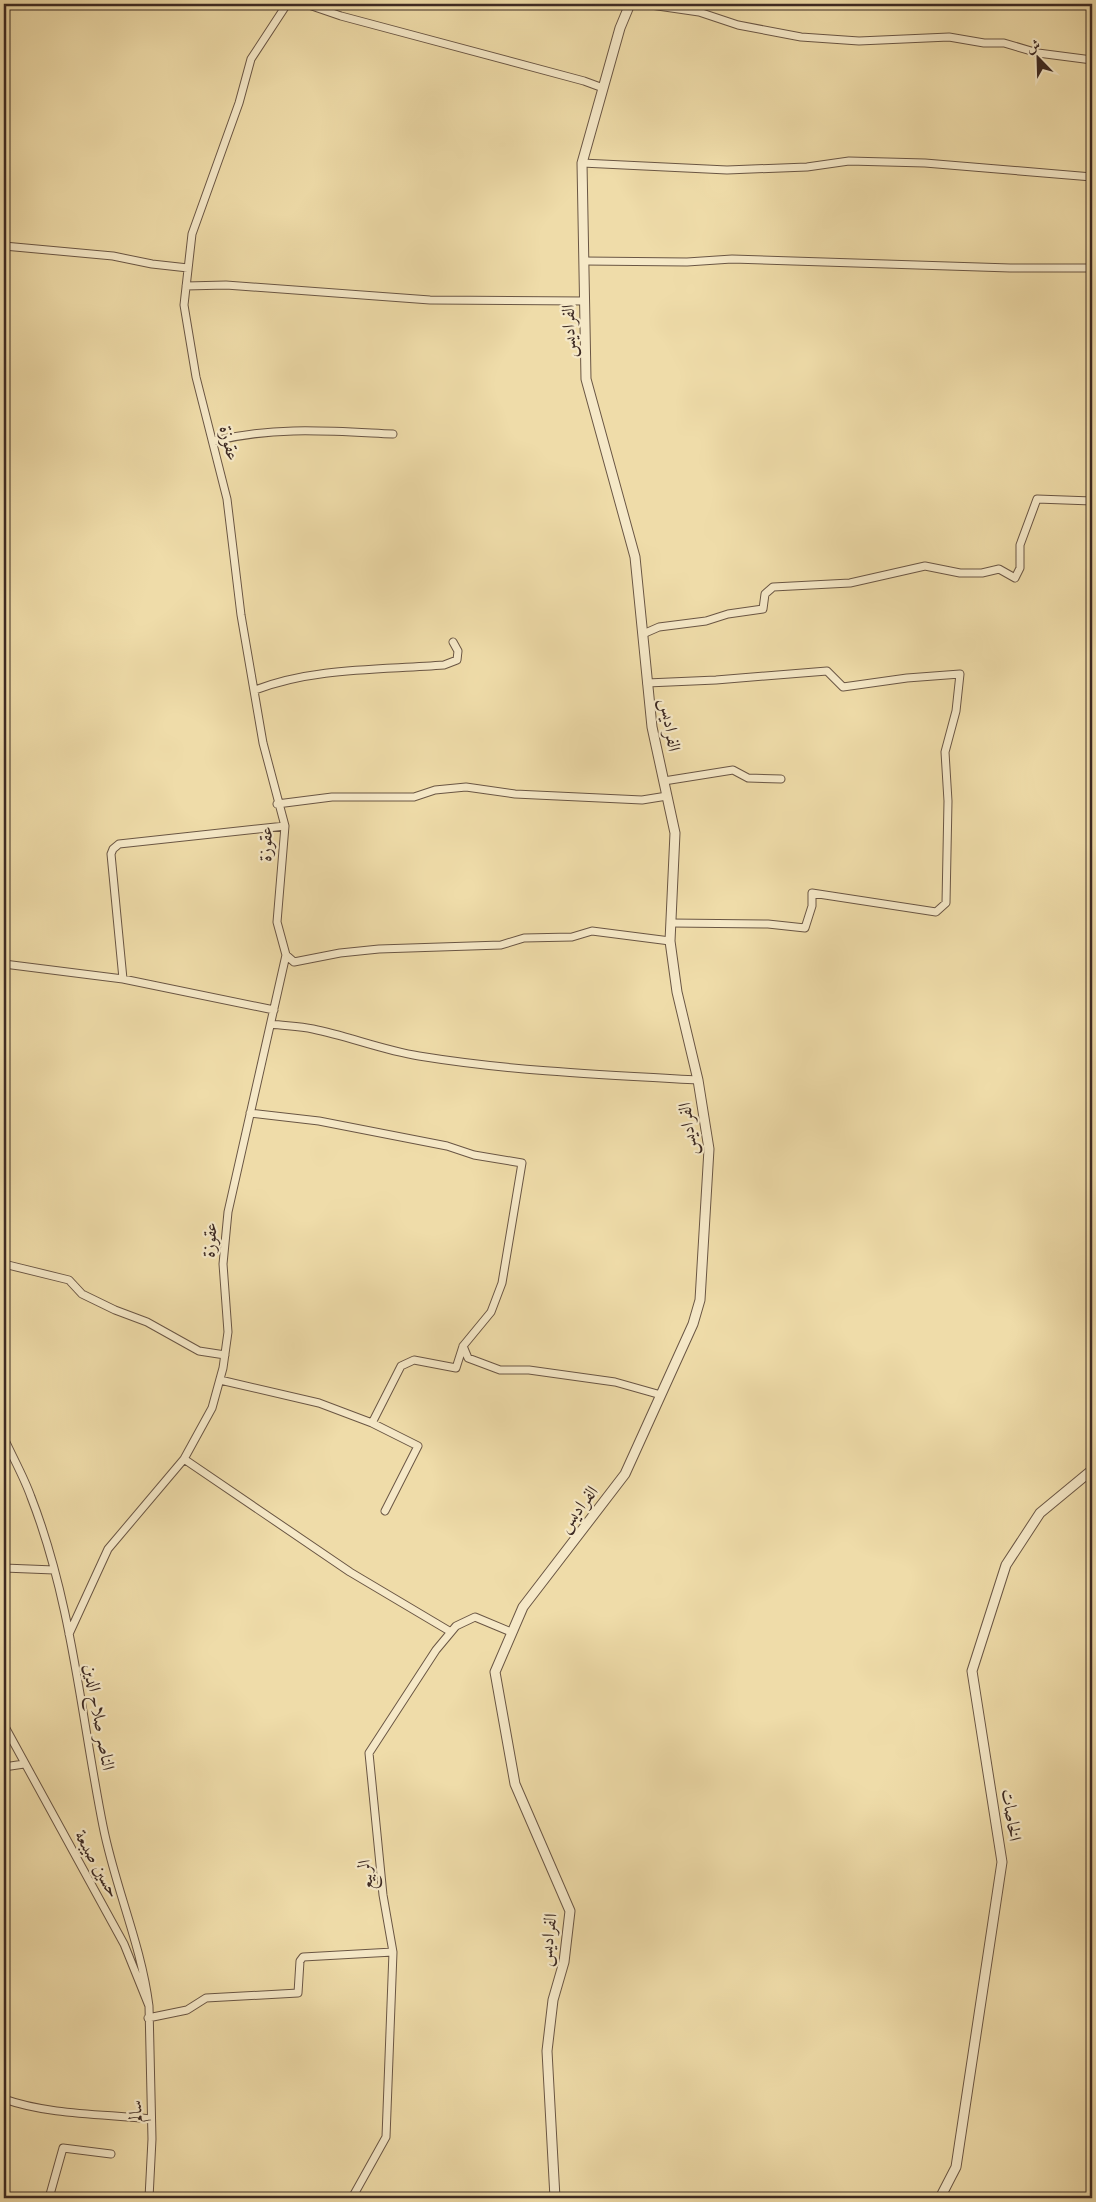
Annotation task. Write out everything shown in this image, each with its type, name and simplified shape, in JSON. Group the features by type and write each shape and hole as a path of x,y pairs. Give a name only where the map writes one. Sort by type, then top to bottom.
{"street":[{"name":"عقوزة","path":"70,1634 108,1549 184,1459 212,1408 220,1380 228,1332 223,1264 228,1212 286,955 277,922 285,826 277,804 241,615 227,499 196,377 184,305 192,234 239,103 251,59 287,4"},
{"path":"306,4 341,16 584,81 603,88"},
{"name":"الفراديس","path":"555,2198 546,2051 553,2000 564,1962 570,1910 515,1784 495,1672 523,1607 625,1474 693,1324 700,1300 709,1149 698,1080 677,992 670,941 675,833 652,727 635,557 586,379 582,163 620,28 630,4"},
{"path":"644,4 700,12 738,25 801,37 859,41 924,36 949,37 984,43 1004,43 1038,53 1092,60"},
{"path":"582,163 727,170 807,167 849,162 925,164 1092,177"},
{"path":"4,246 113,256 152,264 188,268"},
{"path":"584,261 687,262 732,259 1010,268 1092,268"},
{"path":"186,286 226,286 430,300 584,301"},
{"path":"214,442 239,435 284,430 329,429 393,434"},
{"path":"643,634 659,627 706,621 728,614 762,609 766,594 772,587 850,583 925,566 974,573 999,569 1015,578 1020,568 1020,545 1037,499 1092,501"},
{"path":"255,690 275,683 356,670 444,665 457,660 458,651 453,642"},
{"path":"647,683 716,680 827,670 843,687 907,678 960,674 956,711 945,752 948,801 946,903 936,912 812,893 812,906 805,928 768,924 671,923"},
{"path":"664,781 733,770 748,778 781,780"},
{"path":"277,804 332,797 414,797 435,790 466,787 487,792 642,800 667,796"},
{"path":"123,979 111,854 113,849 119,844 285,826"},
{"path":"286,955 294,962 340,953 379,949 500,945 524,938 572,937 592,931 670,941"},
{"path":"4,964 123,979 274,1010"},
{"path":"271,1024 313,1029 369,1046 417,1056 494,1067 552,1070 575,1074 698,1080"},
{"path":"250,1113 328,1123 447,1146 474,1155 522,1163 502,1283 491,1312 463,1346 456,1368 414,1360 401,1366 372,1423"},
{"path":"4,1264 68,1280 82,1294 115,1310 147,1322 198,1351 225,1355"},
{"path":"463,1346 468,1358 500,1370 530,1370 615,1382 661,1395"},
{"path":"220,1380 319,1403 372,1423 418,1446 385,1511"},
{"name":"الناصر صلاح الدين","path":"4,1438 31,1496 54,1570 70,1634 103,1828 145,1972 149,2006"},
{"path":"184,1459 350,1572 451,1632"},
{"name":"الخاصات","path":"940,2198 956,2167 1002,1862 972,1671 1006,1565 1040,1513 1092,1470"},
{"path":"4,1568 54,1570"},
{"name":"الربيع","path":"352,2198 386,2137 392,1952 383,1895 369,1753 436,1650 456,1626 475,1617 511,1632"},
{"name":"حسين صيبعة","path":"4,1725 124,1944 149,2006 149,2020"},
{"path":"4,1766 24,1764"},
{"path":"149,2020 187,2010 206,1998 298,1993 300,1962 303,1956 392,1952"},
{"name":"سالم","path":"149,2020 151,2119 149,2198"},
{"path":"4,2099 18,2104 58,2110 151,2119"},
{"path":"49,2198 63,2148 112,2154"}]}
